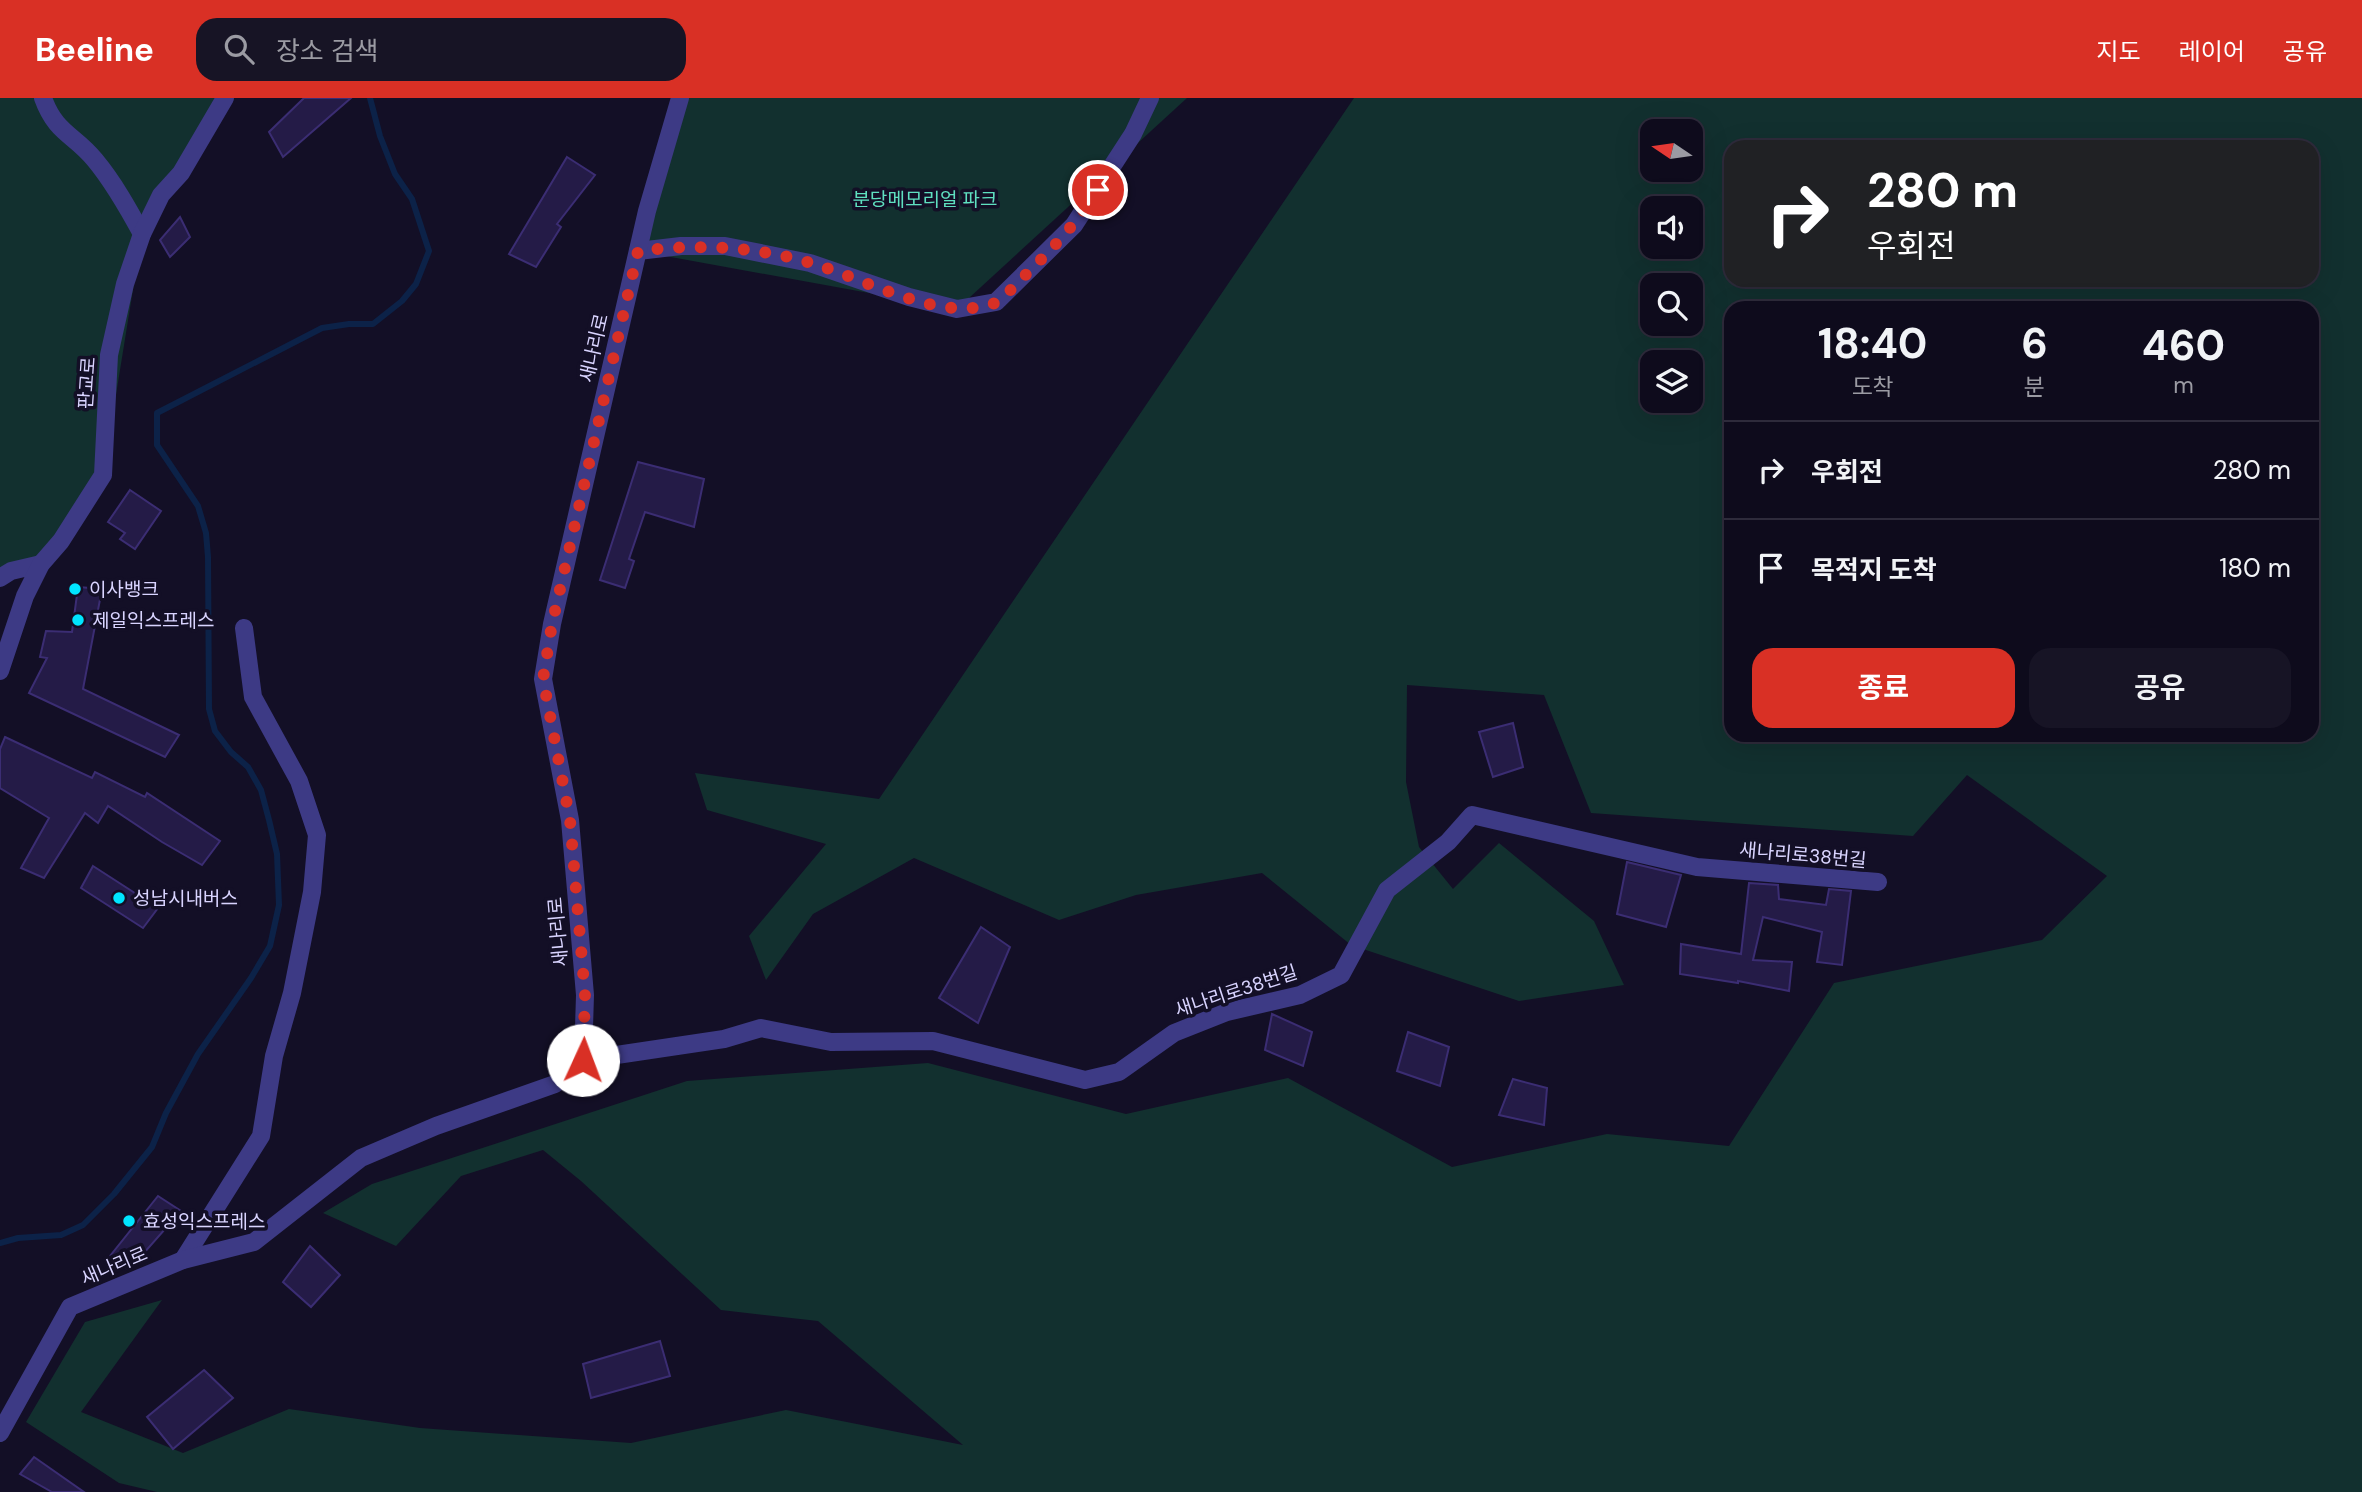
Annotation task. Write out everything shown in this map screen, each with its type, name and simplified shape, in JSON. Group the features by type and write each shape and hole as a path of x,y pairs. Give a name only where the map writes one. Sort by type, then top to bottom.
{"street":[{"path":"43,98 50,117 93,158 121,194 142,234"},
{"name":"판교로","path":"0,671 25,596 41,564 61,541 103,475 109,355 125,284 142,234 161,195 181,173 225,98"},
{"name":"새나리로","path":"0,1433 70,1307 183,1260 254,1242 361,1158 436,1126 555,1084 583,1060 585,995 570,820 543,679 554,613 638,251 680,98"},
{"path":"638,251 681,246 725,246 810,262 909,297 957,309 996,303 1074,225 1133,134 1150,98"},
{"path":"0,578 11,571 41,564"},
{"path":"183,1260 261,1136 274,1056 292,993 312,891 317,835 299,781 253,697 244,628"},
{"name":"새나리로38번길","path":"583,1060 724,1039 761,1028 831,1042 933,1041 1085,1080 1119,1072 1174,1033 1227,1012 1300,995 1341,975 1387,890 1448,842 1472,815 1697,867 1878,882"}],"green space":[{"path":"0,98 229,98 142,234 103,475 41,564 0,578"},
{"name":"분당메모리얼 파크","path":"681,98 1187,98 957,309 638,251"},
{"path":"1354,98 2362,98 2362,1492 157,1492 119,1483 26,1422 85,1322 162,1300 81,1412 183,1453 289,1409 420,1428 631,1443 786,1410 963,1445 818,1321 721,1310 581,1181 543,1150 461,1176 396,1246 323,1213 372,1184 687,1081 928,1063 1126,1114 1288,1078 1452,1167 1607,1134 1729,1146 1834,983 2042,940 2107,876 1967,775 1913,836 1591,813 1544,695 1407,685 1406,782 1419,847 1453,889 1499,843 1594,921 1624,985 1519,1001 1351,945 1262,873 1136,895 1059,920 914,858 813,914 766,980 749,936 826,844 707,810 695,773 879,799"}],"building":[{"path":"304,98 351,98 283,157 269,132"},
{"path":"567,157 595,175 557,224 561,227 536,267 509,254"},
{"path":"180,217 190,237 170,257 160,240"},
{"path":"638,462 704,479 694,527 645,512 629,559 634,561 625,588 600,580"},
{"path":"130,490 161,511 135,549 120,539 125,533 108,522"},
{"path":"78,587 102,589 83,689 179,735 165,757 29,693 47,658 40,657 46,631 72,632"},
{"path":"1513,723 1523,767 1493,777 1479,732"},
{"path":"5,737 92,778 95,772 145,797 147,793 220,841 202,865 108,806 98,823 85,813 44,878 21,868 49,818 0,788 0,749"},
{"path":"1627,862 1681,875 1666,927 1617,914"},
{"name":"성남시내버스","path":"93,866 158,908 143,928 81,888"},
{"path":"1749,883 1778,885 1779,899 1826,905 1829,889 1851,891 1842,965 1817,962 1822,932 1763,917 1753,960 1792,962 1789,991 1680,974 1681,944 1741,954"},
{"path":"981,927 1010,947 978,1023 939,998"},
{"path":"1272,1014 1312,1032 1303,1066 1265,1050"},
{"path":"1408,1032 1449,1047 1440,1086 1397,1071"},
{"path":"1513,1079 1547,1088 1544,1125 1499,1115"},
{"path":"158,1196 181,1211 129,1270 110,1256"},
{"path":"310,1246 340,1275 311,1307 283,1282"},
{"path":"660,1341 670,1376 591,1398 583,1364"},
{"path":"204,1370 233,1398 173,1449 147,1417"},
{"path":"34,1457 84,1492 52,1492 20,1474"}],"waterway":[{"path":"0,1243 18,1238 61,1235 83,1225 114,1194 152,1147 166,1113 198,1054 270,946 279,905 277,854 261,790 248,767 231,752 215,731 209,709 206,533 198,506 157,445 157,413 322,328 373,324 402,301 416,284 429,251 412,199 395,174 380,136 370,98"}],"place":[{"name":"이사뱅크","path":"75,589"},
{"name":"제일익스프레스","path":"78,620"},
{"name":"성남시내버스","path":"119,898"},
{"name":"효성익스프레스","path":"129,1221"}],"route":[{"path":"583,1060 585,995 570,820 543,679 552,624 638,251 681,246 725,246 810,262 909,297 957,309 996,303 1064,237 1098,190"}]}
